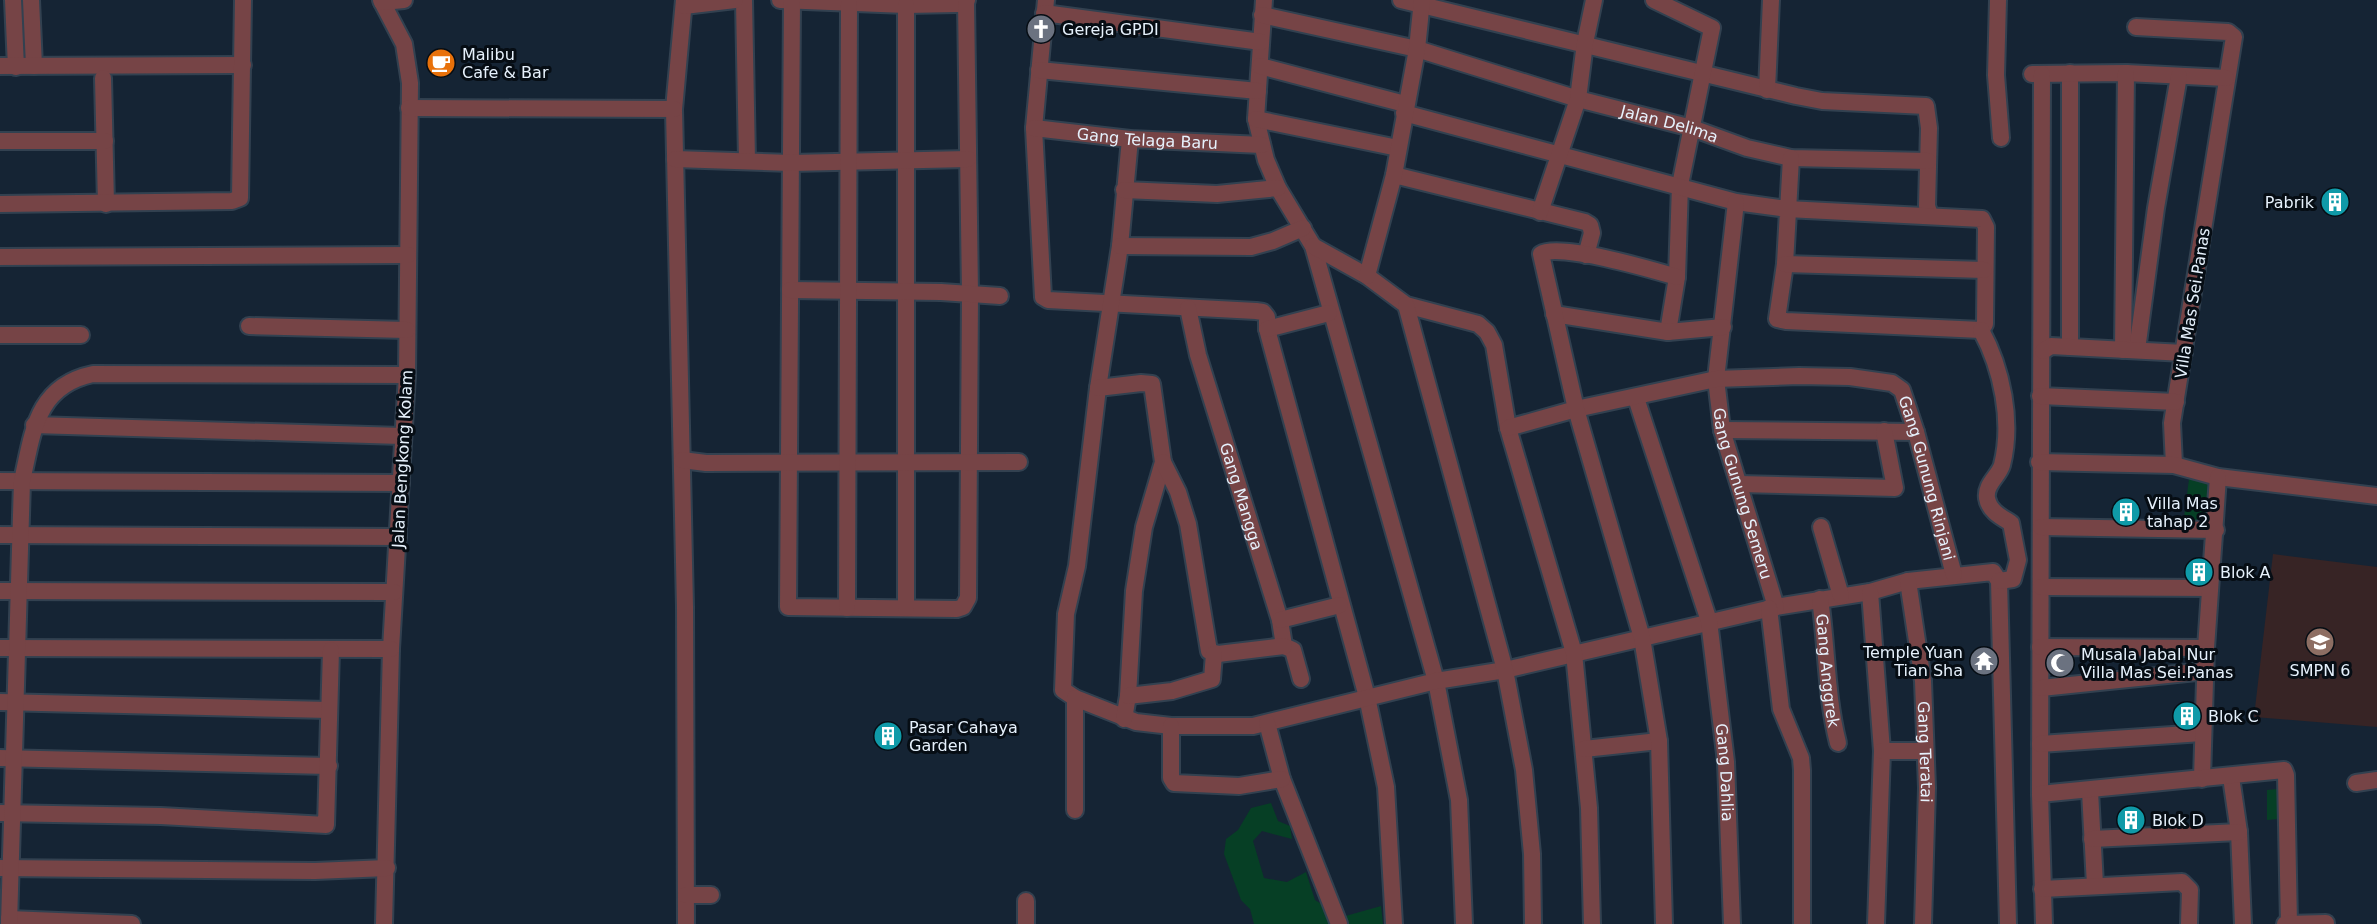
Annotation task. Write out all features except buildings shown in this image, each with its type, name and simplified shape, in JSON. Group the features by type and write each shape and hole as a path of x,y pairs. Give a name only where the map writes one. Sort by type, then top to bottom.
{"street":[{"path":"34,66 30,0 15,0 8,66 34,66 243,64"},
{"path":"0,204 232,201 240,198 243,0"},
{"path":"686,924 682,460 674,109 684,3 735,0"},
{"path":"744,0 747,161"},
{"path":"780,0 792,0 849,4 906,5 966,1 970,294 967,604 957,609 788,607 792,0"},
{"path":"1401,0 1422,3 1585,43 1767,90 1822,101 1926,106 1927,206 1930,215"},
{"path":"1540,212 1578,99 1585,43 1594,0"},
{"path":"1654,0 1686,17 1711,25 1712,32 1680,185 1677,277 1668,332"},
{"path":"1767,90 1771,0"},
{"path":"1998,0 1996,75 2001,138"},
{"name":"Jalan Bengkong Kolam","path":"384,924 391,649 407,375 410,108 409,73 404,44 389,1"},
{"path":"1367,276 1394,175 1417,50 1422,3"},
{"path":"847,608 847,290 851,162 849,4"},
{"path":"906,5 908,464 906,608"},
{"path":"1261,42 1045,7 1034,128 1043,297 1048,300 1263,312 1267,317 1267,329 1340,605 1367,697 1386,788 1394,924"},
{"path":"1263,7 1256,119 1262,145 1278,188 1313,246 1329,313 1436,681 1459,800 1464,924"},
{"name":"Jalan Delima","path":"1263,7 1417,50 1578,99 1692,128 1747,148 1791,158 1928,161"},
{"name":"Villa Mas Sei.Panas","path":"2136,27 2231,33 2234,37 2172,423 2174,465"},
{"path":"1260,66 1736,202 1787,209 1983,219 1986,227 1985,324 1982,330 1995,361 2008,421 2002,466 1989,485 1987,496 1991,509 2011,523 2018,560 2013,579 1999,581"},
{"path":"1040,70 1258,91"},
{"path":"2070,73 2070,347"},
{"path":"2044,924 2040,794 2042,688 2039,462 2043,351 2037,74 2126,73 2226,78"},
{"path":"2126,73 2130,350"},
{"path":"2130,350 2180,76"},
{"path":"103,78 106,204"},
{"path":"410,108 674,109"},
{"path":"1256,119 1398,148"},
{"name":"Gang Telaga Baru","path":"1034,128 1130,139 1262,145"},
{"path":"1130,139 1120,246 1098,388 1077,566 1066,614 1063,690 1074,698 1124,719 1171,726 1240,727 1267,723 1436,681 1505,670 1772,607 1870,592 1908,581 1987,571 1997,576 1999,581 2008,924"},
{"path":"0,141 105,141"},
{"path":"1791,158 1785,264 1777,319 1982,330"},
{"path":"675,159 791,163 968,159"},
{"path":"1394,175 1590,225 1592,233 1586,255"},
{"path":"1124,190 1217,194 1278,188"},
{"name":"Gang Gunung Semeru","path":"1736,202 1716,379 1722,430 1772,607 1781,709 1801,758 1802,924"},
{"path":"1120,246 1251,247 1273,241 1303,228"},
{"path":"1313,246 1367,276 1406,305 1478,324 1487,332 1494,345 1508,428 1574,653 1584,749 1592,924"},
{"path":"1664,924 1659,741 1642,638 1576,409 1541,254 1552,250 1586,255 1677,277"},
{"path":"0,257 408,255"},
{"path":"1785,264 1984,270"},
{"path":"790,290 970,294 1000,297"},
{"path":"1406,305 1505,670 1524,770 1532,854 1533,924"},
{"name":"Gang Mangga","path":"1188,308 1197,355 1280,620 1284,646 1292,648 1301,679"},
{"path":"1267,329 1329,313"},
{"path":"1554,314 1668,332 1723,327"},
{"path":"249,326 407,330"},
{"path":"0,335 81,335"},
{"path":"2043,351 2051,346 2184,353"},
{"path":"132,924 9,922 4,868 8,648 18,592 22,481 34,425 56,390 73,379 93,374 407,375"},
{"name":"Gang Gunung Rinjani","path":"1508,428 1576,409 1636,398 1716,379 1850,377 1892,383 1902,390 1916,432 1953,575"},
{"path":"1098,388 1141,383 1152,384 1163,462 1178,492 1188,524 1206,646 1214,654 1212,679 1172,691 1128,696"},
{"path":"2040,396 2176,402"},
{"name":"Gang Dahlia","path":"1636,398 1709,621 1726,762 1732,924"},
{"path":"34,425 402,436"},
{"path":"1722,430 1916,432"},
{"path":"1738,484 1895,488 1884,431"},
{"path":"682,460 848,464 1019,462"},
{"path":"1124,719 1128,696 1134,591 1144,527 1163,462"},
{"path":"2039,462 2174,465 2218,477 2377,496"},
{"path":"2202,779 2206,648 2218,477"},
{"path":"0,481 401,483"},
{"path":"1821,527 1841,596"},
{"path":"2041,527 2216,530"},
{"path":"0,536 398,537"},
{"name":"Gang Teratai","path":"1908,581 1923,681 1925,751 1923,924"},
{"path":"2041,587 2210,588"},
{"path":"0,591 394,592"},
{"path":"1870,592 1882,751 1876,924"},
{"name":"Gang Anggrek","path":"1820,599 1826,641 1829,704 1838,743"},
{"path":"1280,620 1340,605"},
{"path":"1214,654 1284,646"},
{"path":"2040,647 2206,648"},
{"path":"8,648 391,649"},
{"path":"6,813 161,816 326,825 332,650"},
{"path":"2042,688 2206,671"},
{"path":"1074,698 1075,810"},
{"path":"8,703 329,710"},
{"path":"1267,723 1282,779 1339,924"},
{"path":"1171,726 1171,778 1174,783 1239,786 1282,779"},
{"path":"2040,744 2202,733"},
{"path":"1584,749 1659,741"},
{"path":"1882,751 1925,751"},
{"path":"7,758 329,766"},
{"path":"2040,794 2090,791 2281,770 2286,773 2287,924 2326,923"},
{"path":"2230,777 2239,832 2243,924"},
{"path":"2356,783 2377,780"},
{"path":"2090,791 2095,885"},
{"path":"2092,839 2239,832"},
{"path":"4,868 315,871 387,868"},
{"path":"2042,889 2186,883 2190,890 2189,924"},
{"path":"686,895 711,895"},
{"path":"1026,902 1026,924"}],"shaded area":[{"name":"SMPN 6","path":"2273,554 2377,567 2377,727 2254,717"}],"green space":[{"path":"2189,479 2216,483 2205,523 2184,517"},
{"path":"2288,788 2288,818 2267,820 2267,790"},
{"path":"1271,803 1278,821 1290,826 1292,839 1262,831 1253,841 1264,878 1287,882 1306,872 1315,900 1342,917 1381,906 1383,924 1254,924 1250,909 1241,900 1224,854 1226,839 1238,830 1251,808"}],"place":[{"name":"Gereja GPDI","path":"1041,29"},
{"name":"Malibu Cafe & Bar","path":"441,63"},
{"name":"Pabrik","path":"2335,202"},
{"name":"Villa Mas tahap 2","path":"2126,512"},
{"name":"Blok A","path":"2199,572"},
{"name":"SMPN 6","path":"2320,642"},
{"name":"Temple Yuan Tian Sha","path":"1984,661"},
{"name":"Musala Jabal Nur Villa Mas Sei.Panas","path":"2060,663"},
{"name":"Blok C","path":"2187,716"},
{"name":"Pasar Cahaya Garden","path":"888,736"},
{"name":"Blok D","path":"2131,820"}]}
